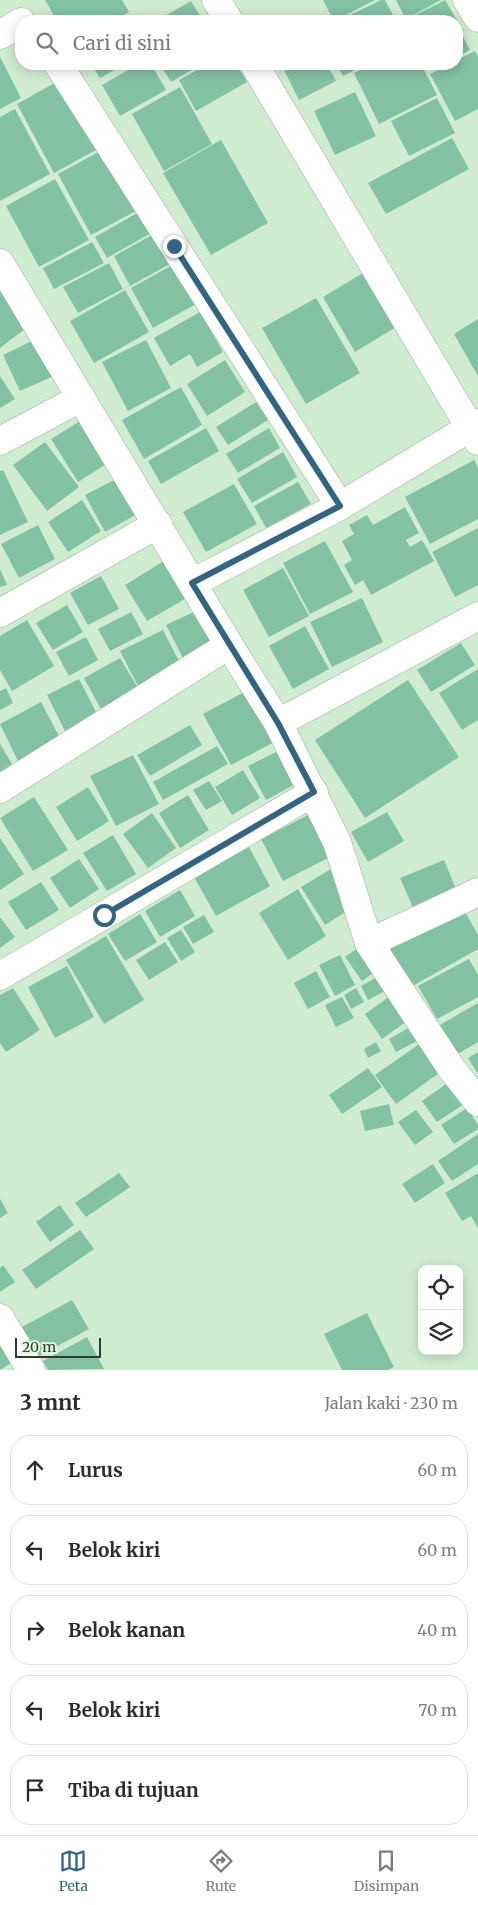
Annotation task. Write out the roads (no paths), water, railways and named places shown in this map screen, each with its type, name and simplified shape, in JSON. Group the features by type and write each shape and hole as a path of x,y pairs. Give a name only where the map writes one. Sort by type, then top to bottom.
{"street":[{"path":"467,0 478,18"},
{"path":"0,35 15,24"},
{"path":"62,70 340,506"},
{"path":"192,583 340,506 475,430 258,70"},
{"path":"1,266 278,723 314,792 337,842 369,943 451,1068 478,1102"},
{"path":"0,441 81,398"},
{"path":"0,613 158,524"},
{"path":"278,723 478,616"},
{"path":"0,789 229,645"},
{"path":"0,976 314,792"},
{"path":"369,943 478,892"},
{"path":"0,1318 31,1370"}]}
